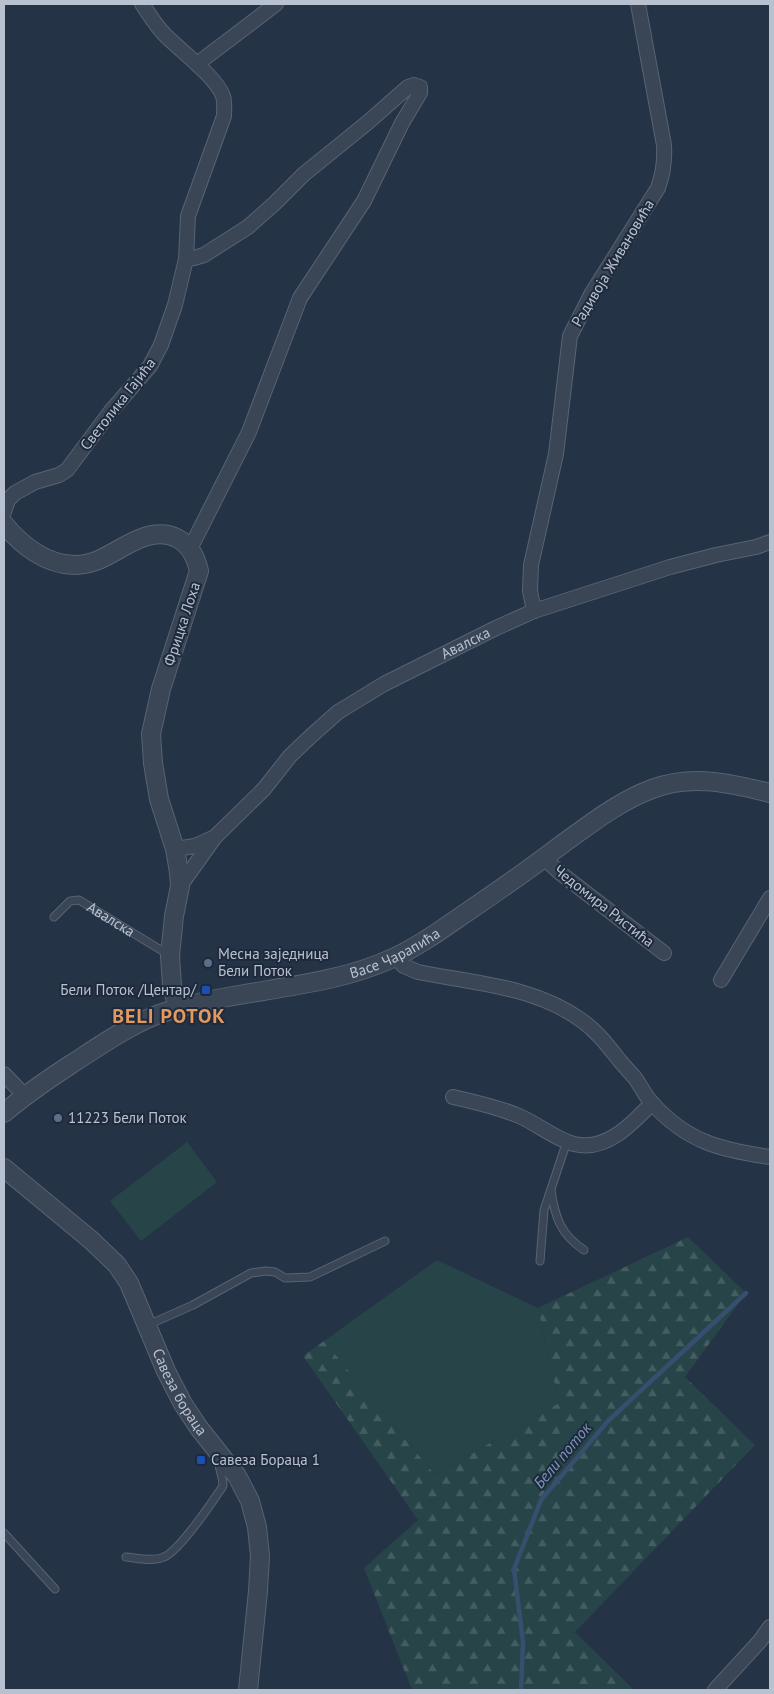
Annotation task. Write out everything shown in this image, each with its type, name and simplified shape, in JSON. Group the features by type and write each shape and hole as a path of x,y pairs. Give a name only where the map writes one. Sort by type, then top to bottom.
{"street":[{"name":"Светолика Гајића","path":"4,512 8,500 15,493 36,482 59,475 67,470 111,411 150,366 161,345 175,305 186,259 188,216 224,116 222,96 198,64 164,33 142,4"},
{"path":"198,64 276,4"},
{"name":"Радивоја Живановића","path":"534,611 530,592 531,566 556,454 570,336 592,293 658,188 662,177 664,145 638,4"},
{"path":"4,524 38,555 64,564 86,564 99,561 138,539 151,535 176,537 191,547 249,432 300,298 364,201 402,123 420,93 420,88 416,85 408,87 367,124 304,174 242,232 204,255 186,259"},
{"name":"Авалска","path":"180,886 215,837 264,789 290,756 338,712 384,684 534,611 670,566 756,548 770,542"},
{"name":"Фрицка Лоха","path":"175,849 159,799 153,763 152,734 161,690 199,571 197,559 191,547"},
{"name":"Васе Чарапића","path":"4,1112 104,1043 155,1016 178,1008 237,995 354,973 396,957 436,934 578,833 619,806 651,789 680,782 705,780 770,793"},
{"name":"Авалска","path":"178,1008 172,985 170,956 174,916 180,886 175,849 195,846 215,837"},
{"name":"Чедомира Ристића","path":"544,858 559,872 664,954"},
{"path":"720,980 770,898"},
{"path":"396,957 404,966 418,972 523,992 564,1009 605,1040 652,1103 671,1121 696,1139 733,1151 770,1157"},
{"path":"4,1074 25,1096"},
{"path":"453,1097 497,1108 519,1116 574,1144 587,1145 605,1141 617,1135 652,1103"},
{"name":"Савеза бораца","path":"4,1168 91,1240 117,1265 129,1283 166,1371 183,1404 199,1428 237,1476 250,1502 257,1527 260,1556 248,1690"},
{"path":"715,1690 760,1642 770,1627"}],"lane":[{"name":"Авалска","path":"54,917 70,900 79,900 170,956"},
{"path":"540,1261 544,1210 550,1187 567,1141"},
{"path":"550,1187 557,1219 564,1232 572,1242 584,1250"},
{"path":"147,1326 193,1305 251,1273 266,1271 275,1272 285,1278 310,1277 385,1241"},
{"path":"126,1557 151,1559 164,1557 175,1549 223,1486 218,1451"},
{"path":"4,1534 55,1589"}],"green space":[{"path":"187,1142 217,1182 141,1241 110,1201"},
{"path":"688,1237 746,1293 685,1377 755,1445 575,1632 634,1690 412,1690 364,1568 418,1520 303,1356 324,1341 435,1475 559,1403 538,1308"},
{"path":"437,1260 538,1308 559,1403 435,1475 324,1341"}],"waterway":[{"name":"Бели поток","path":"521,1690 523,1642 514,1569 541,1500 608,1421 746,1293"}],"place":[{"name":"Месна заједница Бели Поток","path":"208,963"},
{"name":"Бели Поток /Центар/","path":"206,990"},
{"name":"11223 Бели Поток","path":"58,1118"},
{"name":"Савеза Бораца 1","path":"201,1460"}],"district":[{"name":"BELI POTOK","path":"169,1016"}]}
